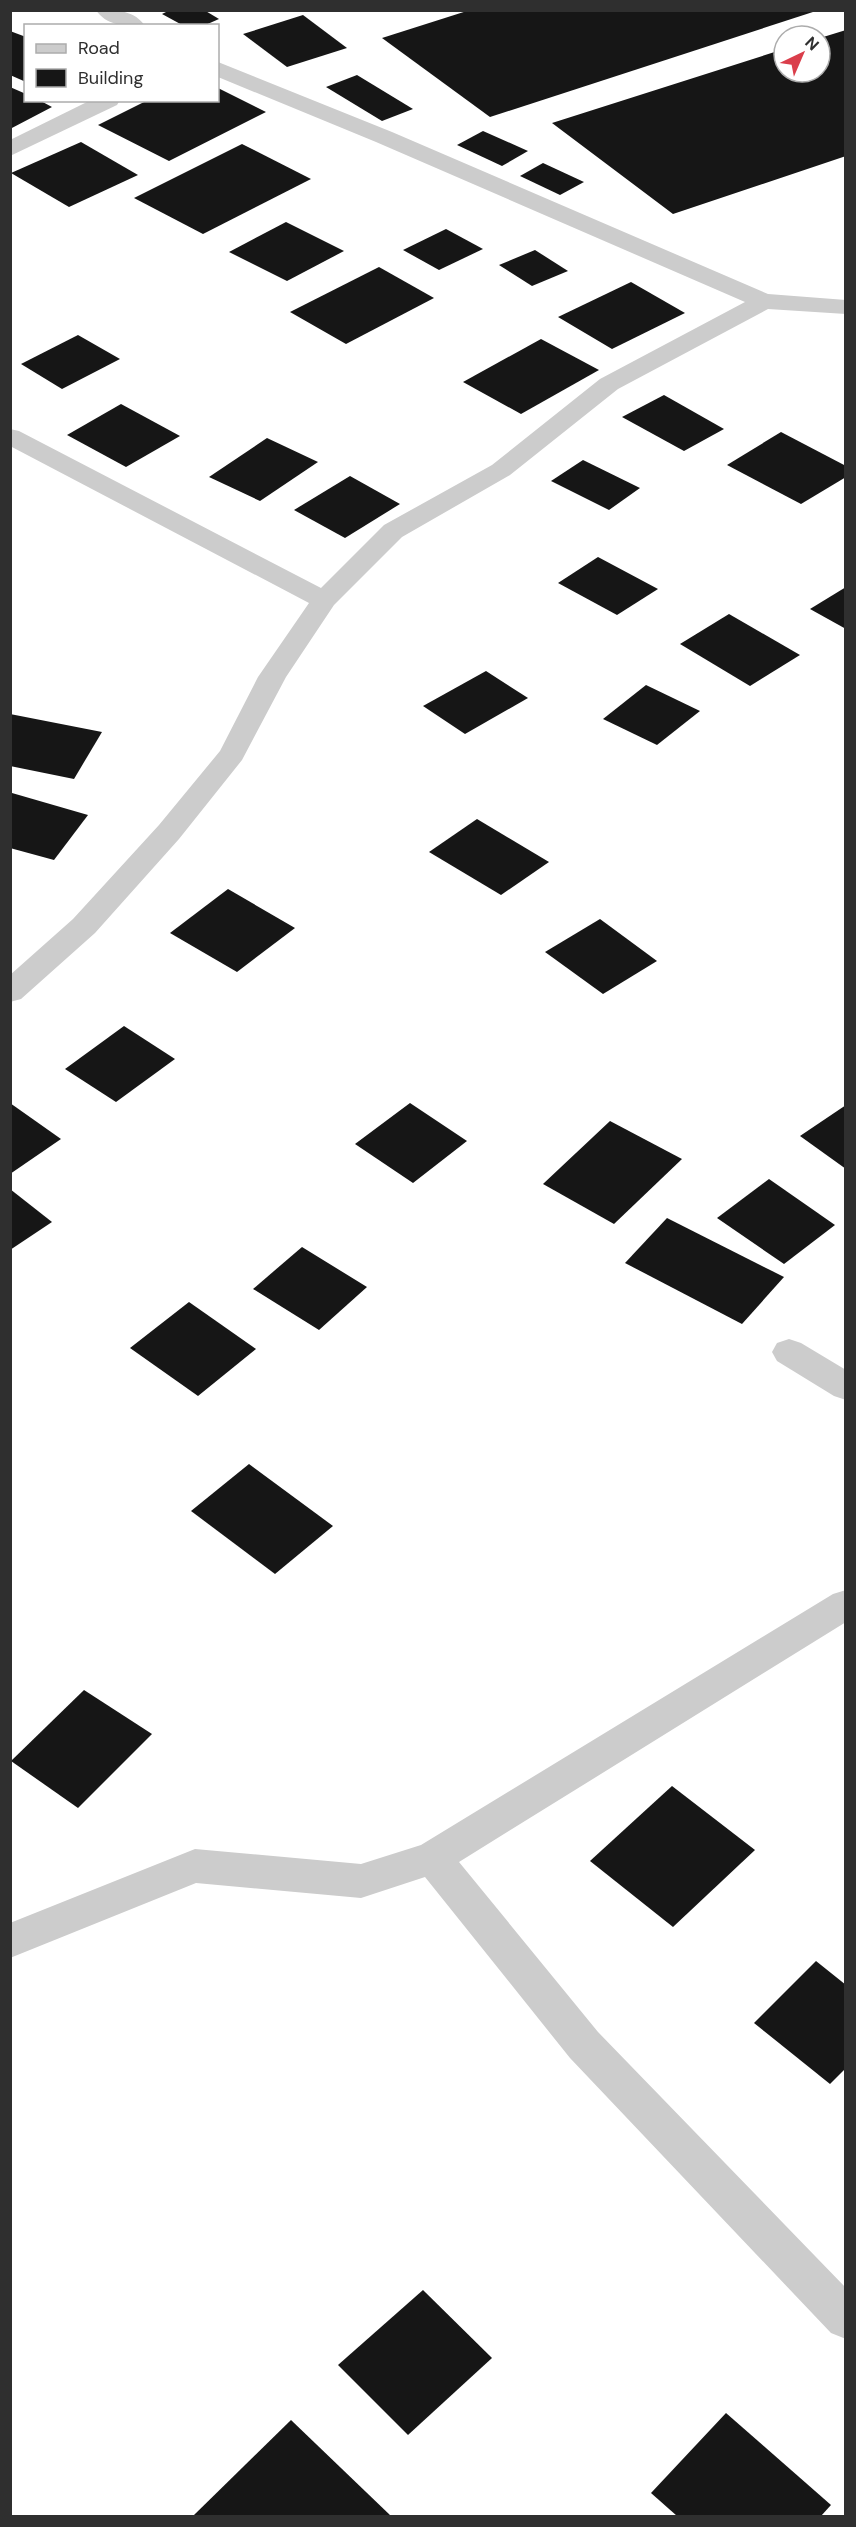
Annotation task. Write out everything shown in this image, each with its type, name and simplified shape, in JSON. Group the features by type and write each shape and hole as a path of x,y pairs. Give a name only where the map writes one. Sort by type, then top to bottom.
{"street":[{"path":"106,10 131,24"},
{"path":"219,69 764,301 846,307"},
{"path":"10,149 104,102"},
{"path":"10,992 84,926 169,832 232,754 272,677 324,600 393,531 501,471 609,384 764,301"},
{"path":"10,436 324,600"},
{"path":"789,1352 846,1387"},
{"path":"10,1941 195,1866 361,1881 432,1858 846,1604"},
{"path":"432,1858 584,2045 846,2319"}],"building":[{"path":"170,10 204,10 219,19 208,24 180,24 162,14"},
{"path":"470,10 816,10 490,117 382,38"},
{"path":"303,15 347,48 287,67 243,34"},
{"path":"846,30 846,156 673,214 552,123 772,53 772,84 832,84 832,34"},
{"path":"10,31 24,36 24,81 10,75"},
{"path":"357,75 413,109 382,121 326,87"},
{"path":"10,87 24,93 24,102 43,102 52,107 10,129"},
{"path":"219,88 266,112 169,161 98,125 144,102 219,102"},
{"path":"483,131 528,151 502,166 457,145"},
{"path":"81,142 138,175 69,207 11,173"},
{"path":"242,144 311,179 203,234 134,198"},
{"path":"543,163 584,182 560,195 520,176"},
{"path":"286,222 344,251 287,281 229,252"},
{"path":"446,229 483,249 439,270 403,250"},
{"path":"535,250 568,271 532,286 499,265"},
{"path":"379,267 434,298 346,344 290,312"},
{"path":"631,282 685,313 612,349 558,317"},
{"path":"78,335 120,359 62,389 21,364"},
{"path":"541,339 599,370 521,414 463,382"},
{"path":"664,395 724,429 684,451 622,417"},
{"path":"121,404 180,436 126,467 67,435"},
{"path":"781,432 846,466 846,477 801,504 727,465"},
{"path":"267,438 318,462 260,501 209,477"},
{"path":"583,460 640,488 609,510 551,481"},
{"path":"350,476 400,504 345,538 294,510"},
{"path":"598,557 658,589 617,615 558,583"},
{"path":"846,587 846,629 810,609"},
{"path":"729,614 800,655 750,686 680,644"},
{"path":"486,671 528,698 465,734 423,706"},
{"path":"646,685 700,711 657,745 603,719"},
{"path":"10,714 102,732 74,779 10,766"},
{"path":"12,793 88,815 54,860 10,848"},
{"path":"477,819 549,862 501,895 429,852"},
{"path":"228,889 295,928 237,972 170,933"},
{"path":"600,919 657,961 603,994 545,952"},
{"path":"124,1026 175,1059 116,1102 65,1069"},
{"path":"10,1103 61,1139 10,1174"},
{"path":"410,1103 467,1141 413,1183 355,1144"},
{"path":"846,1105 846,1169 800,1136"},
{"path":"610,1121 682,1159 614,1224 543,1184"},
{"path":"769,1179 835,1225 784,1264 717,1218"},
{"path":"10,1189 52,1222 10,1250"},
{"path":"667,1218 784,1277 742,1324 625,1263"},
{"path":"302,1247 367,1287 319,1330 253,1289"},
{"path":"189,1302 256,1349 198,1396 130,1348"},
{"path":"249,1464 333,1526 275,1574 191,1511"},
{"path":"84,1690 152,1734 78,1808 11,1761"},
{"path":"672,1786 755,1850 673,1927 590,1861"},
{"path":"816,1961 846,1985 846,2068 830,2084 754,2023"},
{"path":"423,2290 492,2358 408,2435 338,2365"},
{"path":"726,2413 831,2505 821,2516 677,2516 651,2493"},
{"path":"291,2420 391,2516 194,2515"}]}
